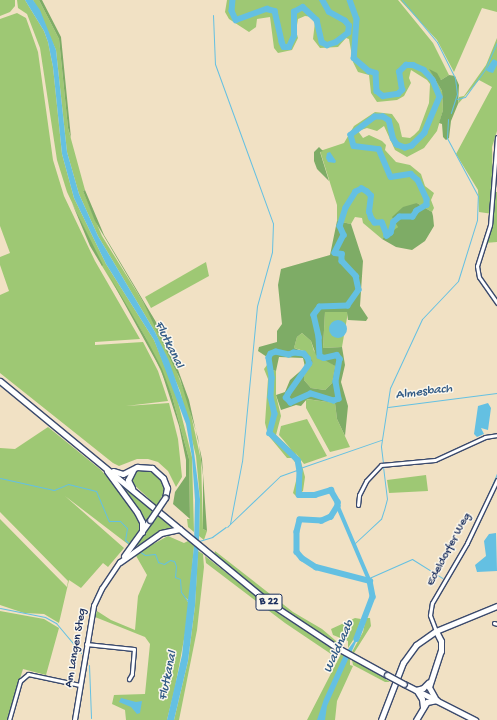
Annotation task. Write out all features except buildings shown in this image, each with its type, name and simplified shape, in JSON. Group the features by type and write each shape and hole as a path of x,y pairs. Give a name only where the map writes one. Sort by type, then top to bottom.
{"main road":[{"name":"B 22","path":"0,381 268,602 336,647 475,720"},
{"name":"B 22","path":"103,465 142,522 142,532"},
{"path":"103,465 119,474 137,467 152,468 161,475 166,488 166,498 128,553 120,562"},
{"path":"137,467 131,472 128,480 138,494"},
{"path":"128,553 150,539 170,529 180,529"},
{"path":"381,720 400,671 416,645 436,631 497,606"},
{"path":"416,720 422,708 430,701 437,700 429,689 429,682 441,651 441,641 436,631"},
{"path":"422,708 422,699 416,690 423,688 429,682"}],"street":[{"path":"497,137 490,225 477,266 479,277 497,303"},
{"path":"358,504 359,495 366,481 383,465 435,460 485,437 497,435"},
{"name":"Edeldorfer Weg","path":"436,631 430,615 432,603 467,543 497,480"},
{"name":"Am Langen Steg","path":"75,720 86,644 96,602 120,562"},
{"path":"86,644 134,649 132,674 129,679"},
{"path":"9,720 20,681 28,674 80,685"}],"green space":[{"path":"0,0 15,0 15,6 10,12 0,16"},
{"path":"17,0 25,0 44,31 48,42 53,67 62,154 74,198 106,264 154,340 176,394 192,457 194,532 188,527 187,519 190,519 189,459 172,396 146,338 102,266 67,192 57,160 40,48 27,14 18,8"},
{"path":"33,0 39,0 59,39 68,128 85,190 83,191 102,236 143,302 171,357 188,401 201,460 203,529 207,531 204,540 199,536 200,499 196,456 180,391 155,332 98,236 79,194 67,152 56,50"},
{"path":"39,0 42,0 61,37 71,138 68,128 59,39"},
{"path":"227,0 398,0 433,43 449,75 441,80 430,70 442,91 443,110 437,131 424,148 407,157 395,150 384,126 377,131 367,128 358,131 363,138 369,135 382,141 386,145 385,150 396,162 410,165 421,174 425,186 434,193 431,200 434,208 432,212 417,203 395,231 382,239 363,223 362,218 355,217 351,224 337,221 337,205 320,151 344,143 354,126 375,112 392,114 399,124 402,137 410,138 419,130 429,103 430,84 427,80 411,70 409,78 411,83 404,96 397,100 377,102 371,93 369,75 358,72 353,62 349,39 346,38 338,47 320,48 313,39 315,22 313,17 305,16 298,19 296,31 298,38 292,50 278,53 274,48 270,17 257,19 256,27 249,32 229,19 225,12"},
{"path":"400,0 497,0 497,12 482,8 454,72 437,40"},
{"path":"17,13 26,18 38,52 53,160 64,196 95,261 140,339 95,342 95,345 143,342 158,371 168,401 126,406 169,403 178,439 182,477 176,487 168,471 158,462 148,459 137,459 119,466 113,463 0,373 0,295 9,291 0,265 0,257 10,253 0,226 0,19"},
{"path":"497,38 497,131 492,147 493,192 497,192 497,242 485,243 493,214 479,212 478,190 456,154 492,87 479,80 458,104 459,97 464,96 486,65"},
{"path":"429,69 437,73 441,80 449,75 455,76 459,85 458,104 451,121 449,138 446,140 443,137 442,124 439,123 443,110 442,91"},
{"path":"319,147 323,151 320,152 329,181 317,169 314,161 314,152"},
{"path":"85,190 104,235 156,322 173,356 189,400 196,431 180,379 143,302 95,221 83,191"},
{"path":"72,203 103,265 102,266 90,246"},
{"path":"417,203 432,212 433,216 434,226 425,241 412,250 396,247 382,239 398,227 392,217 403,207"},
{"path":"337,221 351,224 363,261 360,306 368,318 366,321 348,320 347,312 325,312 323,348 342,347 345,365 341,382 348,406 345,436 337,419 335,403 307,399 301,406 296,405 281,410 276,395 285,392 290,380 305,367 303,358 279,357 276,371 269,369 267,357 258,351 259,347 277,342 277,331 282,324 278,285 281,269 330,255","holes":["302,333 311,341 316,355 335,366 332,383 325,390 311,388 304,380 304,376 313,362 307,353 294,348 297,337"]},
{"path":"206,262 209,276 151,308 145,297"},
{"path":"107,272 146,338 162,369 172,396 189,459 190,519 173,504 175,492 186,476 186,460 179,426 161,370"},
{"path":"325,312 348,312 342,347 323,348"},
{"path":"302,333 311,341 314,351 335,366 332,383 325,390 311,388 304,380 304,376 313,362 304,351 294,348 297,337"},
{"path":"267,365 269,369 276,371 276,395 281,416 276,435 291,449 279,435 281,426 307,419 327,456 304,464 295,452 301,462 305,477 303,491 296,496 293,493 298,473 297,465 292,458 287,458 268,435 265,423 268,379 264,369"},
{"path":"306,399 335,403 337,419 350,447 330,452 306,408"},
{"path":"48,427 101,470 128,501 141,527 129,545 65,496 124,548 108,567 103,563 81,588 69,580 59,623 44,614 24,613 0,605 0,519 67,587 68,581 0,512 0,448 15,449"},
{"path":"199,445 202,459 207,531 203,529 203,475"},
{"path":"141,469 154,472 162,481 164,492 157,506 131,482 130,477 135,470"},
{"path":"426,475 428,491 389,493 387,480"},
{"path":"115,479 154,511 146,522 144,522"},
{"path":"158,515 172,527 133,548 146,530"},
{"path":"168,536 184,543 188,541 194,546 189,601 185,597 189,604 187,623 175,688 167,720 126,720 125,710 112,704 114,695 145,694 150,644 145,637 95,617 97,611 111,620 135,630 138,596 147,575 135,554"},
{"path":"198,551 203,554 204,567 197,630 179,720 174,720 188,661 195,606"},
{"path":"215,551 293,612 322,629 342,646 320,634 275,604 214,555"},
{"path":"205,556 276,612 339,652 338,654 334,656 285,623 206,563"},
{"path":"0,611 44,619 59,628 46,675 23,669 7,720 0,720"},
{"path":"355,618 361,619 355,637 348,648 348,641 333,635 331,629"},
{"path":"366,618 370,618 371,626 354,653 352,652 363,632"},
{"path":"341,654 350,659 350,665 353,666 337,701 335,720 307,720"},
{"path":"352,660 367,667 390,682 385,682 353,665"}],"water":[{"path":"25,0 33,0 40,10 56,50 67,152 79,194 98,236 155,332 169,361 190,421 200,499 199,541 195,606 188,661 174,720 167,720 182,655 194,546 195,500 192,457 186,424 154,340 106,264 74,198 62,154 53,67 48,42 44,31"},
{"path":"493,59 497,61 497,65 493,73 486,70"},
{"path":"330,152 336,161 335,163 328,162 326,158 327,153"},
{"path":"334,320 342,320 347,325 345,336 342,338 334,338 329,333 329,325"},
{"path":"488,403 491,408 488,430 481,428 484,434 477,437 474,434 478,406"},
{"path":"496,533 497,571 477,572 475,565 486,556 484,541 489,534"},
{"path":"360,633 327,706 325,720 317,720 324,699 344,655"},
{"path":"121,698 136,702 142,701 140,713 137,714 131,707 119,702"}],"waterway":[{"name":"Waldnaab","path":"233,0 232,11 236,20 267,9 275,11 284,47 289,47 294,36 294,12 303,7 317,20 322,42 327,45 336,42 348,33 349,26 345,21 329,12 322,0"},
{"name":"Waldnaab","path":"350,0 357,19 354,58 369,71 376,73 377,91 383,96 398,94 402,90 399,72 406,65 413,65 424,70 433,80 440,97 425,133 412,146 405,148 397,145 393,139 389,121 383,117 375,117 351,135 354,146 379,149 391,177 411,174 418,180 427,199 427,205 417,211 413,217 400,217 394,222 391,233 387,236 382,223 375,223 371,218 369,212 371,196 367,192 362,189 356,192 346,208 340,226 344,235 335,253 342,254 342,261 356,276 359,290 348,306 320,307 314,315 319,337 320,356 324,358 337,355 340,359 336,382 339,399 334,401 311,394 291,403 286,398 309,364 308,359 304,354 294,353 289,355 276,352 271,354 269,358 272,378 271,397 275,414 270,433 298,460 300,471 299,495 315,495 331,490 338,502 338,506 331,517 322,521 300,520 297,532 297,552 302,558 316,567 370,581 373,597 357,639"},
{"path":"402,0 437,42 455,78 457,94 451,113"},
{"path":"213,15 215,64 273,223 272,252 257,306 242,461 230,524 227,527"},
{"path":"457,99 465,97 485,69 497,42"},
{"path":"383,463 381,446 390,388 422,319 458,281 477,220 478,196 447,138 448,119"},
{"name":"Almesbach","path":"388,407 497,393"},
{"name":"Almesbach","path":"300,468 381,440"},
{"name":"Almesbach","path":"355,543 381,519 387,499 383,466"},
{"name":"Almesbach","path":"230,524 280,476 299,469"},
{"path":"487,497 497,474"},
{"path":"0,478 54,490 68,484 96,491 109,521 120,521 127,528 125,540 130,544"},
{"name":"Almesbach","path":"338,506 370,581"},
{"name":"Almesbach","path":"199,541 212,537 226,527"},
{"path":"139,551 145,555 155,554 158,562 164,564 170,560 174,561 176,566 175,577 180,579 181,592 189,603"},
{"path":"369,578 412,559 443,578"},
{"path":"0,608 45,617 56,623 81,653"},
{"path":"89,665 91,718"}],"water label":[{"name":"Flutkanal","path":"168,345"},
{"name":"Flutkanal","path":"169,676"}]}
